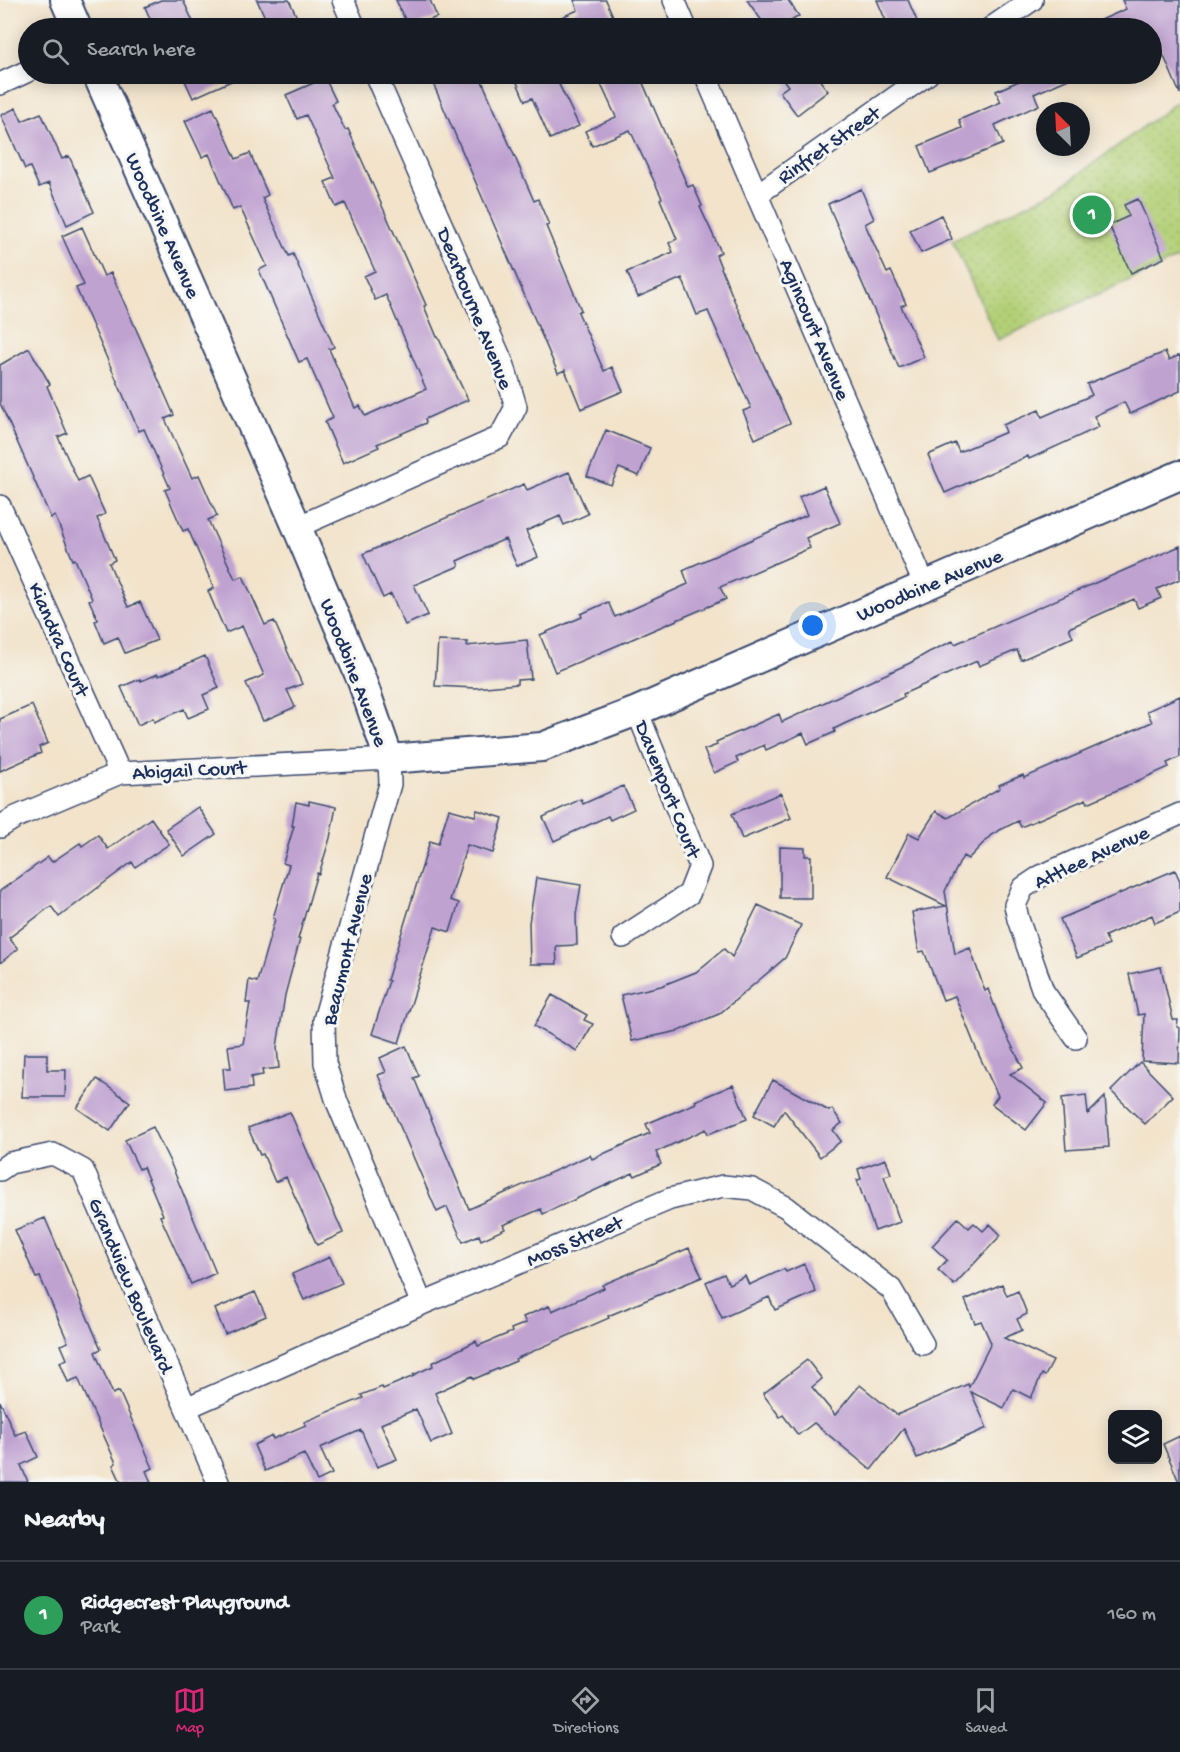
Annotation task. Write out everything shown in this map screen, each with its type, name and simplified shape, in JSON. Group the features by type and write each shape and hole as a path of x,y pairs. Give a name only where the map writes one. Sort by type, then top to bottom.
{"street":[{"path":"65,0 73,18"},
{"path":"343,0 351,18"},
{"path":"674,0 682,18"},
{"path":"1006,18 1032,0"},
{"path":"0,84 18,76"},
{"name":"Woodbine Avenue","path":"101,84 297,527 362,681 389,759 542,747 637,711 1180,476"},
{"name":"Dearbourne Avenue","path":"297,527 500,437 516,407 504,366 379,84"},
{"name":"Agincourt Avenue","path":"709,84 925,586"},
{"name":"Rinfret Street","path":"758,194 914,84"},
{"name":"Kiandra Court","path":"0,506 120,773"},
{"name":"Davenport Court","path":"623,937 689,894 700,866 637,711"},
{"name":"Abigail Court","path":"0,827 120,773 389,759"},
{"name":"Beaumont Avenue","path":"389,759 390,784 324,1020 325,1063 337,1102 422,1304"},
{"name":"Attlee Avenue","path":"1076,1038 1042,991 1015,905 1023,888 1041,876 1180,814"},
{"name":"Grandview Boulevard","path":"0,1170 10,1163 53,1154 83,1170 218,1482"},
{"name":"Moss Street","path":"186,1408 422,1304 670,1199 723,1186 752,1190 786,1207 891,1289 923,1344"}],"green space":[{"path":"1180,100 1180,257 998,340 952,240 1057,190"}],"building":[{"path":"161,0 183,0 191,18 150,18 145,7"},
{"path":"257,0 289,0 297,18 265,18"},
{"path":"396,0 430,0 437,17 434,18 404,18"},
{"path":"574,0 606,0 614,18 559,18 578,10"},
{"path":"747,0 788,0 799,16 796,18 760,18"},
{"path":"877,0 908,0 916,18 885,18"},
{"path":"1122,0 1180,0 1180,94 1162,52 1162,18 1106,18 1126,9"},
{"path":"187,84 224,84 193,98"},
{"path":"311,84 328,84 336,101 332,103 345,130 348,129 426,305 424,306 437,337 468,400 425,419 426,423 377,444 379,447 343,463 325,422 333,418 307,359 299,362 259,270 267,266 240,207 233,210 209,154 202,157 185,121 213,108 236,159 250,153 268,195 262,198 289,256 293,254 334,347 329,349 355,408 360,406 365,416 426,389 386,295 375,300 364,276 375,271 345,203 336,207 325,182 335,178 306,115 297,119 286,95"},
{"path":"433,84 483,84 534,201 538,199 549,225 546,226 581,310 578,312 604,371 612,367 623,391 581,409 565,370 558,373"},
{"path":"518,84 559,84 579,126 550,139 532,98 525,101"},
{"path":"601,84 643,84 688,187 693,185 702,206 700,207 721,252 716,255 734,300 790,423 755,439 743,411 751,408 708,311 697,315 682,278 638,297 627,272 673,252 669,243 677,239 660,199 662,198 630,130 592,146 585,131 616,117"},
{"path":"786,84 823,84 828,91 797,115 780,92 788,86"},
{"path":"1012,84 1057,84 1034,94 1038,102 1036,106 995,125 1003,144 930,173 919,146 962,128 959,120 1001,102 996,91"},
{"path":"16,108 22,121 41,113 62,159 69,156 94,212 67,225 49,183 39,187 30,167 25,169 1,115"},
{"path":"861,189 874,219 865,224 887,273 891,271 906,304 901,306 924,357 899,368 828,204"},
{"path":"1138,199 1164,258 1131,273 1109,225 1129,216 1124,205"},
{"path":"941,215 952,239 921,253 910,230"},
{"path":"82,227 104,276 111,273 174,415 165,419 192,478 199,475 217,516 208,520 235,579 243,576 265,625 274,621 302,684 287,690 295,707 263,721 246,683 264,675 242,626 226,633 208,591 214,588 188,529 183,531 165,490 170,488 144,429 139,431 76,288 84,285 62,236"},
{"path":"29,348 50,384 47,386 67,433 58,437 78,481 88,476 105,514 97,518 115,560 109,563 128,607 140,602 157,640 125,653 118,637 104,643 95,621 98,620 89,600 92,599 75,559 73,560 55,516 51,518 0,403 0,365"},
{"path":"1165,352 1169,360 1180,355 1180,391 1130,414 1124,402 1094,416 1099,427 1029,459 1028,456 945,493 928,455 955,443 959,452 1006,432 1003,425 1039,410 1042,417 1092,395 1087,384"},
{"path":"606,430 650,448 639,476 619,468 611,485 587,476"},
{"path":"569,472 588,514 564,525 560,516 526,531 538,557 517,566 505,539 457,561 459,566 414,585 428,615 405,625 391,594 383,598 363,554 524,484 527,490"},
{"path":"824,486 840,523 806,538 810,548 720,587 726,599 555,672 540,635 582,617 581,614 608,602 615,617 688,584 683,570 807,515 799,497"},
{"path":"1180,546 1180,579 1157,589 1161,598 1138,608 1134,599 1069,628 1073,637 1021,660 1017,650 979,666 977,661 903,694 904,697 844,724 834,729 835,732 808,744 803,733 766,750 764,745 736,758 738,762 714,773 704,750 717,745 716,742 779,714 782,722 953,641 955,644"},
{"path":"527,640 531,679 517,680 517,684 475,688 435,686 438,641 468,642 467,646"},
{"path":"205,656 219,688 203,695 209,709 188,718 184,709 154,722 153,718 138,725 121,687 140,679 141,681 158,674 159,676"},
{"path":"1180,696 1180,757 1167,763 1169,767 1088,803 1086,799 1021,827 1018,821 1000,830 991,835 968,859 963,856 945,891 955,954 970,948 985,991 988,989 1003,1028 1023,1068 1010,1074 1047,1103 1026,1130 992,1104 998,1096 955,996 943,1000 924,951 919,952 912,912 946,906 887,877 909,833 919,838 936,811 948,818 1000,788 999,785 1023,775 1024,778 1152,722 1147,711"},
{"path":"32,705 48,743 39,747 41,753 0,771 0,719"},
{"path":"623,786 634,809 610,820 608,816 554,841 543,817 581,799 583,804"},
{"path":"781,793 791,818 742,839 732,814"},
{"path":"309,801 336,807 330,838 319,874 317,873 298,939 300,939 285,995 277,1047 279,1068 262,1070 263,1075 251,1077 252,1088 225,1091 223,1068 231,1068 228,1046 243,1044 250,1003 246,1003 249,980 257,982 289,865 283,863 294,826 292,826 296,802 309,805"},
{"path":"198,807 216,834 184,856 166,829"},
{"path":"449,809 475,816 477,810 503,818 493,853 467,845 450,900 459,903 450,932 435,927 399,1043 372,1034 430,841 438,844"},
{"path":"151,818 169,844 135,867 132,862 59,917 51,906 9,938 18,949 0,963 0,891 48,857 52,862 80,843 82,846 98,835 108,849"},
{"path":"780,847 805,848 805,856 811,856 811,898 780,898"},
{"path":"1175,870 1180,881 1180,912 1155,923 1152,915 1105,936 1109,945 1077,958 1060,919"},
{"path":"536,878 581,885 576,915 577,945 556,946 557,964 530,964 529,923"},
{"path":"758,905 801,925 785,958 719,1014 678,1031 632,1041 621,995 661,986 696,972 724,949 732,957"},
{"path":"1161,967 1173,1020 1178,1020 1177,1027 1180,1028 1179,1063 1142,1061 1144,1014 1138,1015 1129,974"},
{"path":"552,995 587,1015 584,1020 593,1024 577,1051 534,1026"},
{"path":"406,1046 419,1076 414,1078 469,1209 590,1155 592,1159 650,1133 646,1124 733,1085 747,1119 708,1134 706,1129 656,1152 661,1164 635,1176 633,1173 543,1214 541,1209 503,1225 505,1229 481,1240 479,1235 463,1242 447,1207 437,1212 378,1075 386,1072 380,1058"},
{"path":"24,1054 47,1054 47,1070 66,1070 65,1097 22,1097"},
{"path":"1140,1062 1173,1096 1145,1124 1111,1091"},
{"path":"97,1079 130,1102 110,1131 77,1108"},
{"path":"773,1080 829,1111 832,1109 842,1123 833,1130 841,1141 820,1157 784,1110 774,1126 754,1115"},
{"path":"1086,1095 1088,1114 1105,1097 1109,1147 1066,1150 1062,1098"},
{"path":"290,1112 343,1233 317,1245 286,1177 275,1182 248,1128"},
{"path":"153,1127 171,1164 216,1273 191,1284 160,1216 163,1215 143,1167 139,1169 125,1140"},
{"path":"886,1159 891,1174 884,1176 900,1222 875,1231 857,1180 861,1179 858,1169"},
{"path":"45,1218 101,1349 95,1352 113,1394 119,1391 153,1468 146,1471 151,1482 121,1482 113,1465 116,1463 78,1378 68,1382 60,1362 67,1359 61,1345 68,1342 40,1277 36,1278 15,1230"},
{"path":"958,1218 969,1228 974,1223 983,1231 990,1224 1001,1235 954,1285 938,1270 947,1260 932,1246"},
{"path":"689,1248 702,1277 608,1316 609,1318 515,1359 516,1361 474,1379 472,1376 435,1393 452,1434 431,1443 416,1409 381,1424 397,1459 377,1467 361,1430 320,1448 332,1474 317,1481 304,1454 265,1471 254,1445 272,1436 273,1439 306,1425 304,1422 363,1398 361,1395 414,1376 433,1366 432,1363 476,1341 478,1346 512,1332 511,1329 526,1323 523,1317 549,1306 552,1311 604,1288 602,1285"},
{"path":"330,1257 342,1283 304,1300 292,1274"},
{"path":"804,1264 816,1292 775,1310 769,1297 722,1318 706,1282 724,1274 729,1284 745,1276 749,1285 784,1269 786,1272"},
{"path":"1002,1284 1007,1296 1018,1291 1027,1314 1017,1319 1022,1330 1004,1338 1053,1361 1045,1376 1042,1374 1031,1398 1013,1389 1004,1408 971,1392 987,1428 917,1458 904,1428 871,1470 814,1423 798,1435 783,1415 780,1417 763,1394 807,1360 822,1379 812,1387 835,1415 860,1385 897,1415 968,1384 969,1387 991,1343 981,1321 975,1323 965,1300"},
{"path":"255,1292 266,1316 225,1334 215,1309"},
{"path":"0,1401 15,1435 26,1431 38,1457 21,1465 28,1482 0,1482"},
{"path":"1180,1436 1180,1482 1179,1482 1163,1444"}],"place":[{"name":"Ridgecrest Playground","path":"1092,215"}]}
